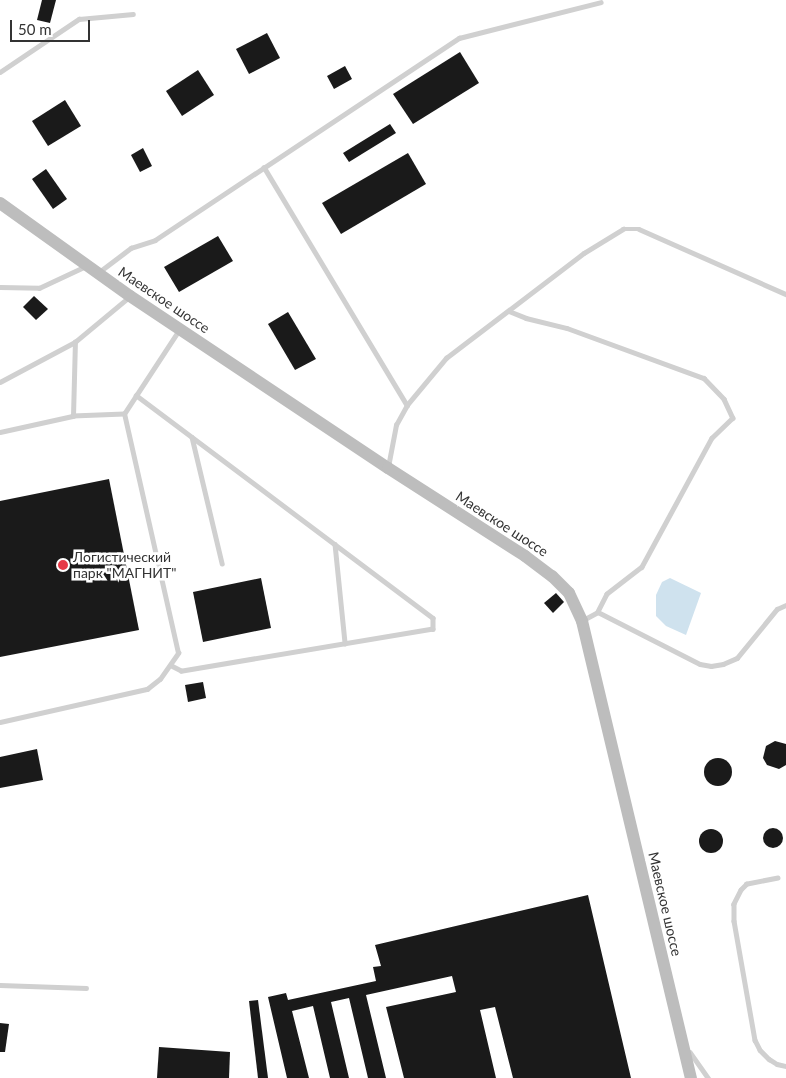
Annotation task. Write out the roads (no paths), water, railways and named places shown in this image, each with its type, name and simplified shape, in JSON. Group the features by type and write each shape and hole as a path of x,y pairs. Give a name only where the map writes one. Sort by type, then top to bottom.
{"street":[{"name":"Маевское шоссе","path":"0,203 130,296 388,468 525,556 552,576 569,593 582,621 691,1078"}],"lane":[{"path":"98,273 131,248 155,240 459,38 601,2"},
{"path":"0,72 79,19 133,14"},
{"path":"264,167 407,405"},
{"path":"388,468 390,445 396,425 407,405 446,358 584,252 623,229 639,229 786,294"},
{"path":"0,287 39,288 87,265"},
{"path":"0,382 75,342 130,296"},
{"path":"509,311 526,318 568,328 704,378 724,399 733,418 712,438 642,567 607,594 598,612 582,621"},
{"path":"0,722 147,689 160,679 178,653 124,414 179,328"},
{"path":"73,416 75,342"},
{"path":"136,395 433,618 433,628 182,671 170,666"},
{"path":"0,432 73,416 124,414"},
{"path":"192,437 222,563"},
{"path":"335,544 345,643"},
{"path":"598,612 700,664 711,666 723,664 737,658 776,609 786,605"},
{"path":"778,878 747,884 741,890 734,904 734,921 755,1040 760,1050 769,1059 777,1064 786,1066"},
{"path":"0,985 86,988"},
{"path":"682,1040 708,1078"}],"water":[{"path":"670,578 701,593 686,635 666,626 656,616 656,595 662,582"}],"place":[{"name":"Логистический парк \"МАГНИТ\"","path":"63,565"}]}
